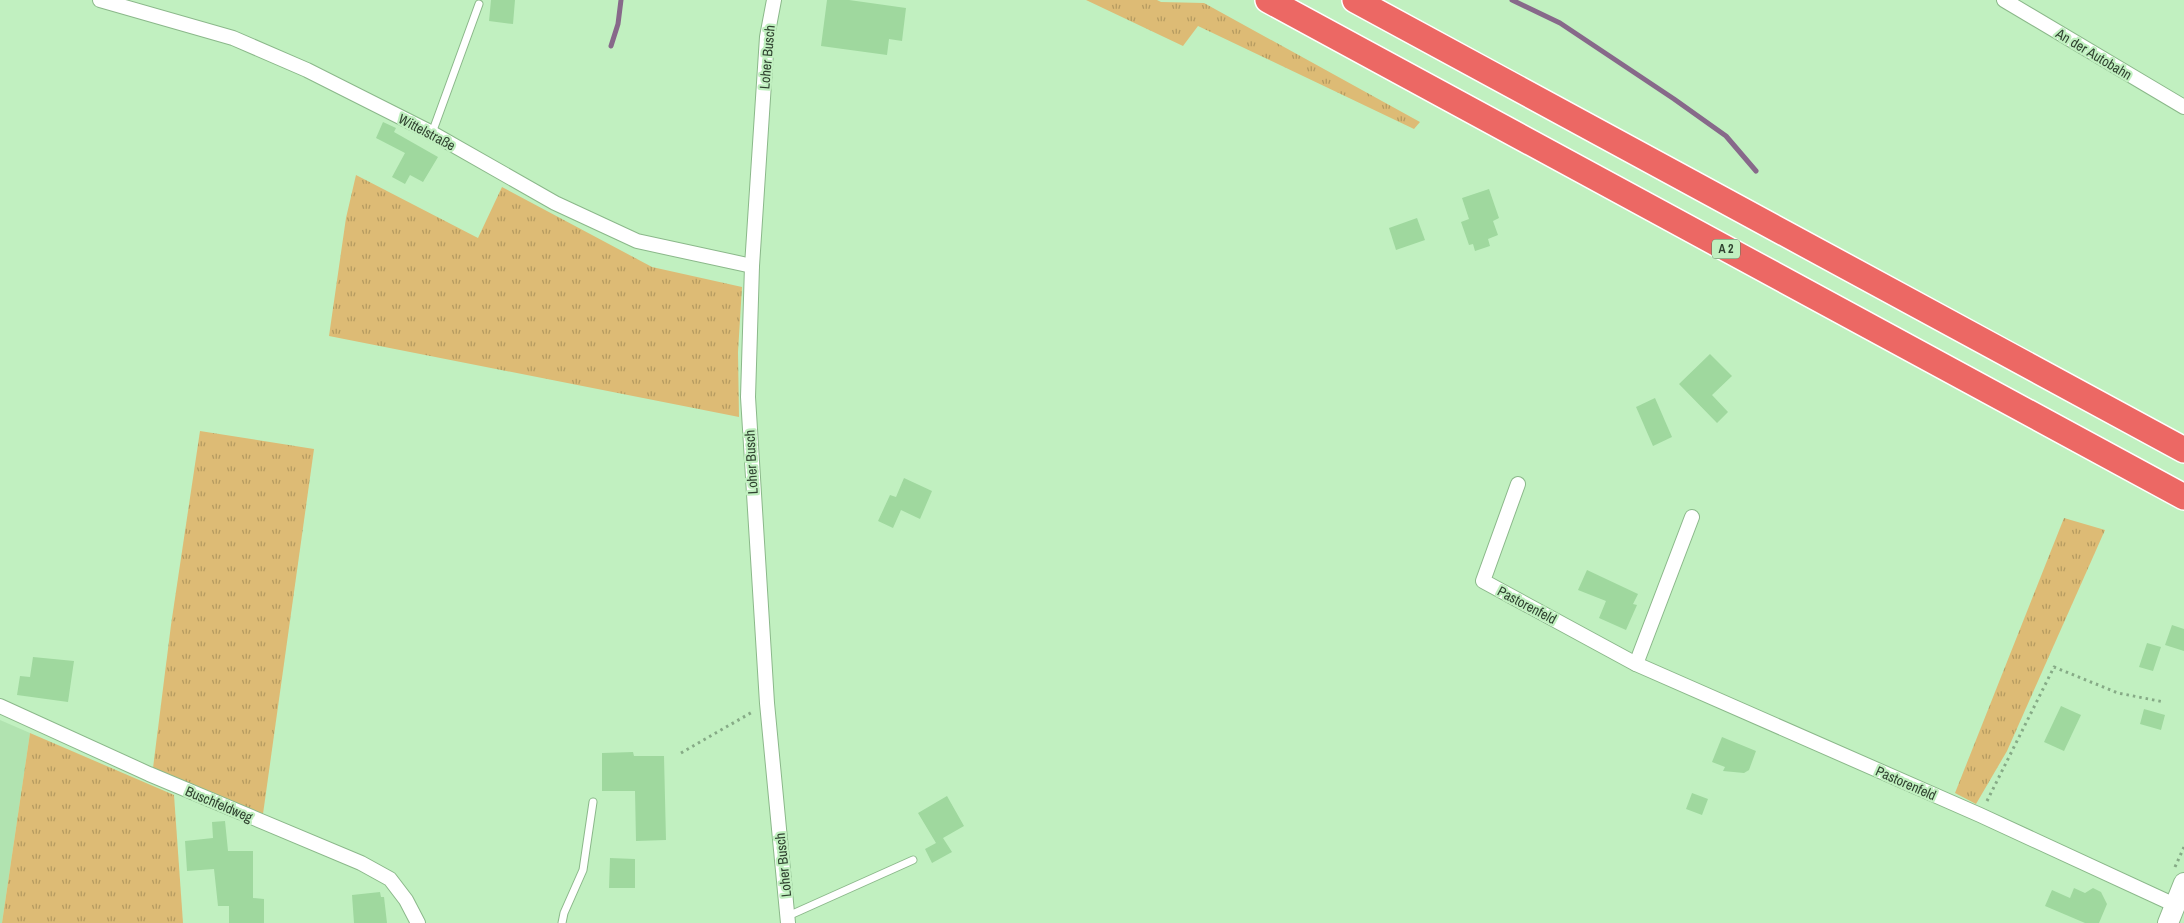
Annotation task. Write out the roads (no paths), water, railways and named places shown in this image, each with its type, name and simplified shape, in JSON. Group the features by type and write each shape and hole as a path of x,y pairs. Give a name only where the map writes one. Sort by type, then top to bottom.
{"highway":[{"name":"A 2","path":"1268,0 2184,496"},
{"path":"1355,0 2184,450"}],"street":[{"name":"Wittelstraße","path":"100,0 233,38 307,70 432,133 555,203 637,241 752,266"},
{"name":"Loher Busch","path":"774,0 767,37 752,266 748,397 767,703 788,920"},
{"name":"An der Autobahn","path":"2004,0 2184,107"},
{"name":"Pastorenfeld","path":"1518,484 1482,581 1636,664 1980,815 2171,914"},
{"path":"1636,664 1692,517"},
{"name":"Buschfeldweg","path":"0,706 149,774 361,864 390,879 406,900 418,923"},
{"path":"2171,914 2184,883"}],"lane":[{"path":"432,133 479,4"},
{"path":"562,923 564,913 583,870 593,802"},
{"path":"788,920 912,860"}],"waterway":[{"path":"611,46 618,24 621,0"},
{"path":"1512,0 1560,23 1674,99 1726,136 1756,171"}]}
